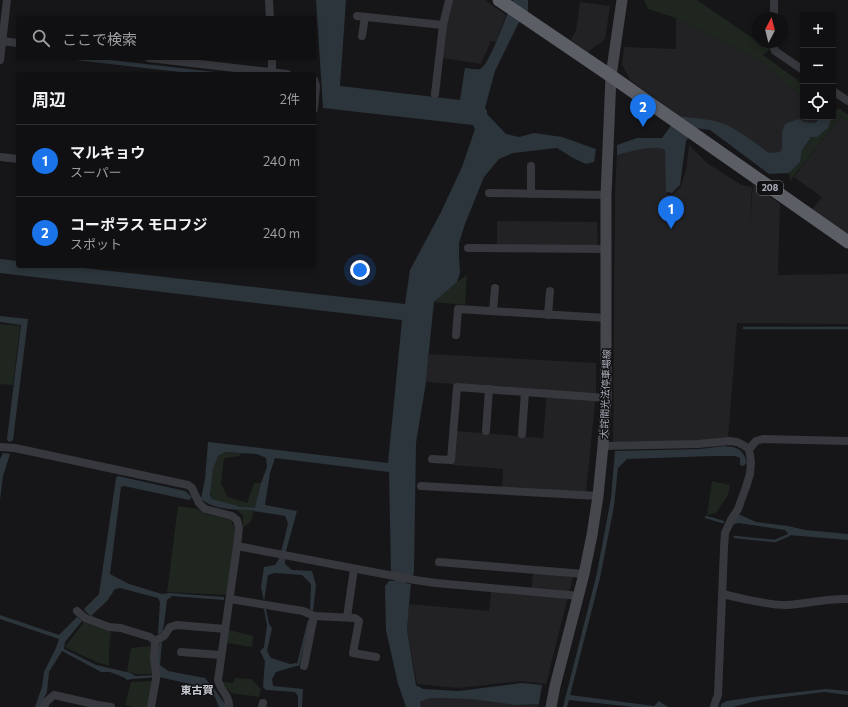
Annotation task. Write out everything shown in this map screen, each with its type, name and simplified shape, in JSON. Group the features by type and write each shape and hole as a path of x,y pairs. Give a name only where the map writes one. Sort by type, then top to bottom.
{"highway":[{"name":"208","path":"503,2 848,242"}],"main road":[{"name":"大詫間光法停車場線","path":"551,707 584,574 598,496 606,398 606,195 611,76 622,0"}],"street":[{"path":"0,58 7,0"},
{"path":"270,0 270,16"},
{"path":"435,94 443,25 449,0"},
{"path":"774,0 774,12"},
{"path":"362,36 361,17 443,25"},
{"path":"2,41 16,43"},
{"path":"774,48 775,51 800,68"},
{"path":"167,60 272,72 272,60"},
{"path":"836,93 848,101"},
{"path":"0,157 16,159"},
{"path":"531,166 531,194"},
{"path":"489,193 606,195"},
{"path":"468,248 606,249"},
{"path":"493,311 495,288"},
{"path":"548,314 550,291"},
{"path":"456,336 458,309 606,318"},
{"path":"432,459 451,460 457,387 606,398"},
{"path":"486,430 489,389"},
{"path":"522,434 525,392"},
{"path":"749,449 756,441 763,439 848,441"},
{"path":"603,446 698,444 729,441 737,442 749,449 751,462 750,474 738,509 725,533 718,695 714,707"},
{"path":"0,446 188,486 192,488 199,503 205,509 232,516 237,520 239,528 237,546 218,680 219,685 226,694 229,707"},
{"path":"422,486 598,496"},
{"path":"237,546 408,579 436,583 579,596"},
{"path":"439,562 584,574"},
{"path":"346,617 354,569"},
{"path":"722,594 773,604 787,605 838,598 848,599"},
{"path":"230,599 303,611 314,616 355,618 359,621 353,653 376,657"},
{"path":"77,611 85,618 109,627 121,628 150,637 155,641"},
{"path":"304,666 314,616"},
{"path":"155,641 164,636 170,627 177,625 225,629"},
{"path":"151,707 156,676 154,659 155,641"},
{"path":"181,652 221,655"},
{"path":"44,707 46,702 54,694 111,707"}],"shaded area":[{"path":"316,0 346,0 340,86 460,100 465,68 480,69 484,66 498,38 513,0 528,0 528,12 518,24 495,71 485,108 487,114 506,134 519,137 534,133 562,137 596,149 594,162 586,164 557,148 513,153 499,159 484,177 459,243 460,273 457,282 434,302 426,382 416,443 414,571 413,576 406,575 405,583 411,584 407,630 416,685 423,689 459,691 522,683 542,685 539,704 515,705 471,699 430,698 420,702 421,707 406,707 398,684 386,630 385,586 389,581 394,581 396,573 391,572 389,472 275,458 270,473 265,505 297,511 286,551 285,564 292,570 312,571 316,585 313,611 310,609 311,584 302,575 275,573 268,575 264,601 261,587 264,567 275,565 279,559 288,523 285,516 254,511 261,483 267,467 266,458 257,454 225,452 218,456 213,469 210,495 212,499 238,506 237,510 214,506 201,499 205,479 208,442 388,463 402,320 0,273 0,259 16,261 16,268 84,268 405,304 410,270 440,214 462,167 475,129 473,125 323,108"},
{"path":"452,0 485,0 506,15 496,42 491,41 481,64 443,58 446,25"},
{"path":"644,0 697,0 752,38 752,48 767,48 770,50 763,55 800,82 800,95 758,59 676,18 648,9"},
{"path":"580,2 610,6 605,39 588,52 571,40 576,30"},
{"path":"676,18 758,59 800,95 800,120 798,119 782,132 782,148 780,152 769,154 750,139 726,125 707,120 678,116 630,80 622,64 624,47 676,49"},
{"path":"75,60 110,60 215,72 180,72"},
{"path":"839,108 848,115 848,120 841,116 790,181 789,173 800,162 802,150 811,137 821,134 827,129 830,120 836,120 836,111"},
{"path":"678,116 709,120 727,125 749,138 769,153 780,152 782,148 782,132 785,124 798,119 805,122 815,123 818,120 831,120 828,128 817,137 811,137 802,150 800,162 789,173 769,174 710,130 695,128 686,141 680,185 672,193 666,192 665,150 661,148 649,148 617,155 617,145 637,138 662,138"},
{"path":"841,116 848,120 848,236 812,210 822,197 794,177"},
{"path":"800,120 816,120 815,123"},
{"path":"668,142 667,195 674,194 680,188 686,171 689,145 707,163 741,185 752,187 749,238 753,184 780,204 778,275 848,273 848,324 737,323 728,440 613,442 615,194 617,153"},
{"path":"497,221 597,222 598,251 497,251"},
{"path":"467,275 465,305 434,302 457,282"},
{"path":"0,316 28,319 13,440 9,442 7,439 21,325 0,322"},
{"path":"0,324 20,326 13,385 0,384"},
{"path":"429,354 596,363 596,394 586,492 502,489 503,469 452,465 456,431 543,438 547,391 426,382"},
{"path":"724,446 733,447 742,452 744,455 747,463 743,466 740,465 740,458 735,456 712,456 627,459 618,468 614,506 600,578 570,695 654,706 659,701 668,707 634,707 569,700 567,707 563,707 597,573 611,498 615,451 700,449"},
{"path":"225,452 241,453 240,456 224,458 221,484 228,497 247,503 254,483 261,483 250,523 243,527 243,516 237,510 237,506 212,499 211,495 212,472 215,462 221,454"},
{"path":"3,453 10,454 3,476 0,500 0,459"},
{"path":"118,476 185,491 192,497 189,500 124,486 121,487 110,574 129,584 162,594 169,593 224,597 224,600 172,596 167,600 162,632 158,634 160,602 158,598 120,588 115,589 107,601 91,616 86,612 84,609 99,594 116,478"},
{"path":"712,481 730,485 728,495 716,513 707,515"},
{"path":"178,506 198,509 205,514 231,520 236,532 226,595 167,592"},
{"path":"738,514 756,522 788,526 805,530 848,534 848,540 789,535 785,530 738,523 732,525"},
{"path":"533,573 573,577 546,684 522,681 458,688 417,684 407,630 409,604 489,611 491,591 531,595"},
{"path":"265,608 269,624 272,628 267,651 271,658 290,664 296,663 298,665 276,672 272,679 273,686 303,689 302,707 298,707 298,696 295,692 266,690 263,687 265,661 260,651 264,647 267,625"},
{"path":"0,615 59,635 77,617 82,621 65,642 64,649 96,665 131,673 135,676 159,675 157,663 159,644 162,642 160,665 168,671 205,678 225,704 225,707 219,707 215,697 199,686 159,677 127,680 110,672 101,672 62,651 49,672 47,692 40,707 35,707 42,687 44,672 59,639 0,619"},
{"path":"84,622 111,632 109,666 96,662 65,647"},
{"path":"229,630 253,636 252,647 227,643"},
{"path":"150,646 152,674 136,674 127,671 131,648"},
{"path":"235,678 251,679 261,689 259,697 231,693 222,682 233,683"},
{"path":"154,681 148,707 133,707 125,705 131,682"},
{"path":"826,689 848,691 848,695 824,692 760,700 733,707 721,707 721,704 727,701"},
{"path":"430,698 471,699 515,705 539,704 538,707 421,707 420,702"}],"waterway":[{"path":"744,328 848,328"},
{"path":"237,508 255,509"},
{"path":"706,517 723,522"},
{"path":"735,537 775,541 789,535"},
{"path":"298,665 309,621"}],"place":[{"name":"コーポラス モロフジ","path":"643,127"},
{"name":"マルキョウ","path":"671,229"}],"district":[{"name":"東古賀","path":"197,690"}]}
